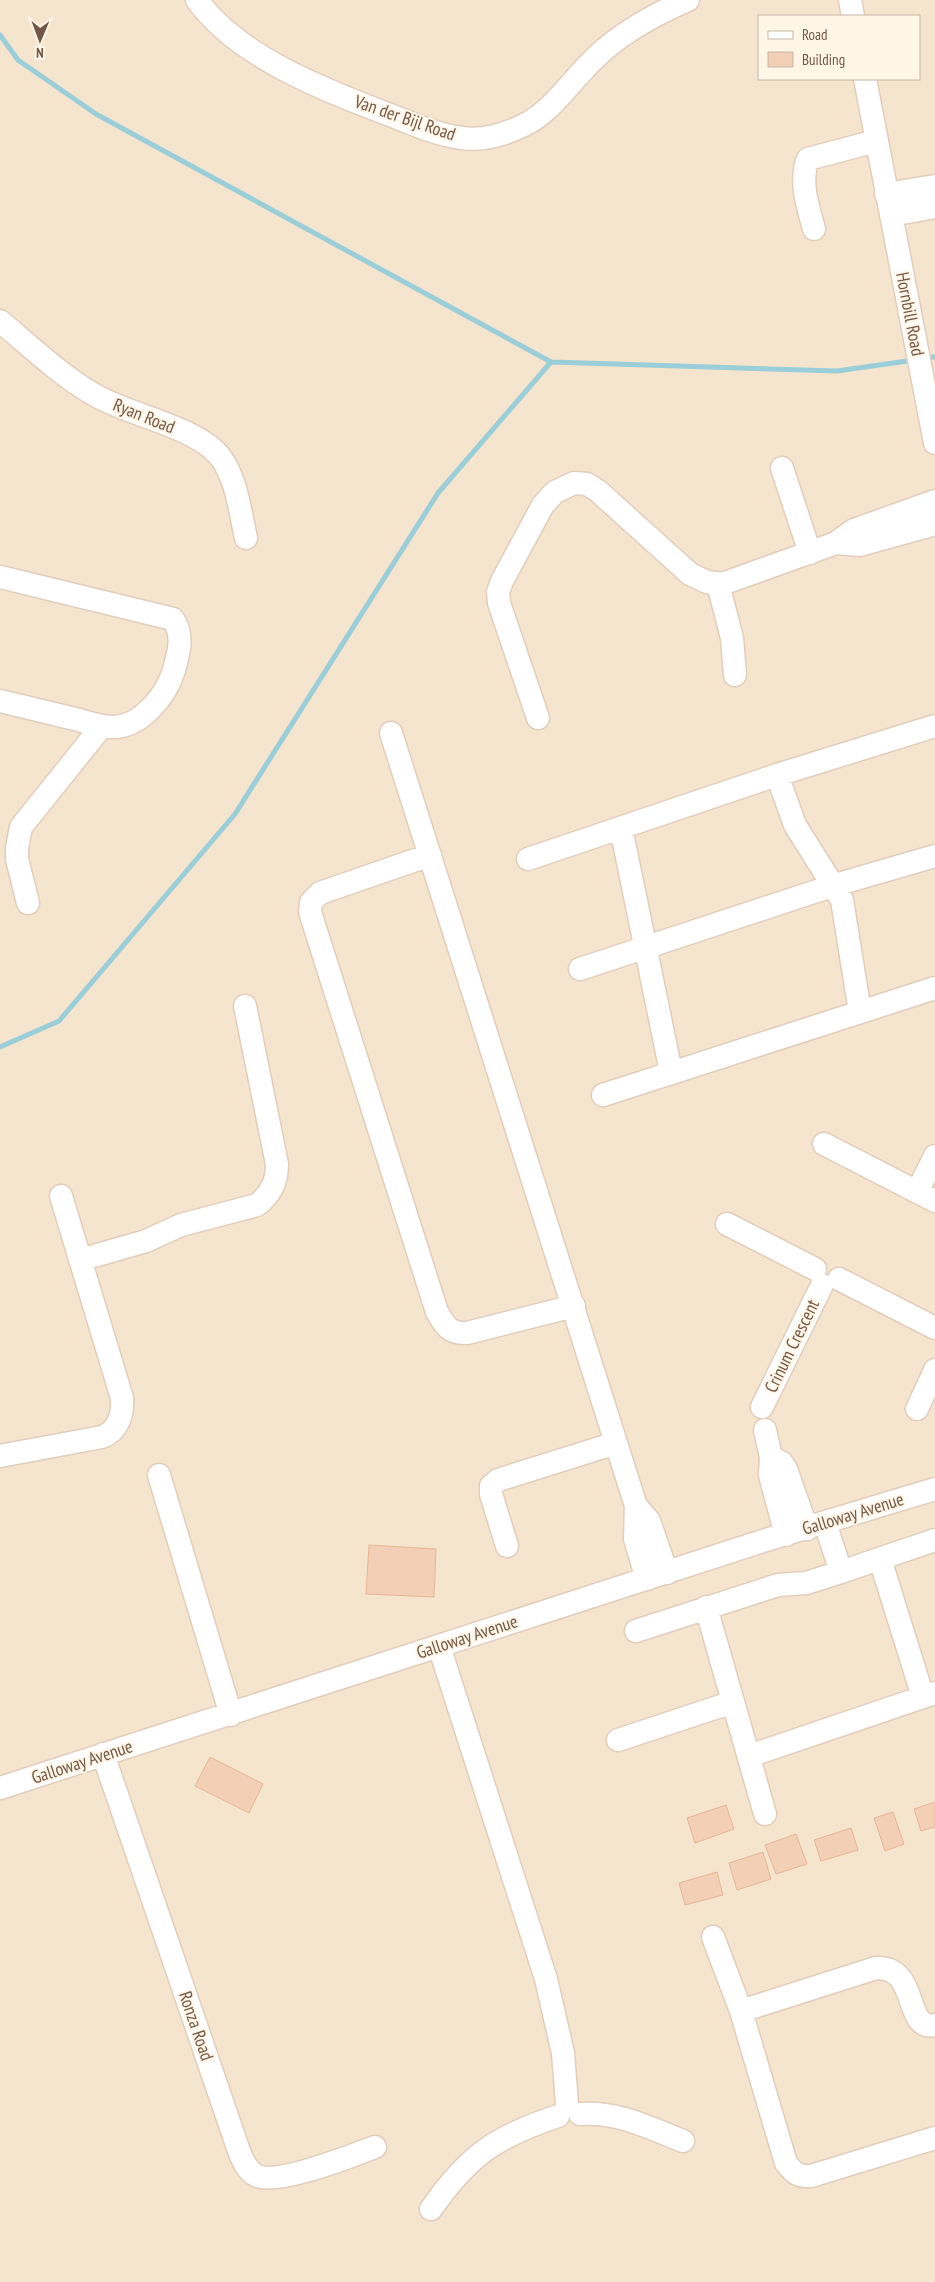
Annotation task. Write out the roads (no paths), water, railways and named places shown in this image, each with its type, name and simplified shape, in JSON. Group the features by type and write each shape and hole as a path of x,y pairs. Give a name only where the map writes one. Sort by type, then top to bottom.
{"street":[{"name":"Van der Bijl Road","path":"197,0 204,10 229,34 307,81 440,134 474,139 490,137 513,130 538,117 610,44 660,12 688,0"},
{"path":"850,0 853,15"},
{"name":"Hornbill Road","path":"865,80 935,443"},
{"path":"814,229 806,197 805,167 808,159 876,141"},
{"path":"888,204 935,186"},
{"path":"888,204 935,207"},
{"name":"Ryan Road","path":"0,321 71,380 94,395 118,407 182,431 207,445 221,457 230,473 246,538"},
{"path":"782,468 810,553"},
{"path":"538,718 498,603 498,592 536,515 555,492 567,485 587,484 598,491 681,568 698,580 718,584 730,582 810,553 836,543 854,530 935,501"},
{"path":"836,543 860,545 935,524"},
{"path":"0,576 173,619 177,625 180,642 172,675 156,702 144,714 126,725 102,726 0,701"},
{"path":"718,584 732,638 735,675"},
{"path":"28,902 17,859 21,827 102,726"},
{"path":"528,859 777,775 935,726"},
{"path":"391,733 636,1506 634,1518 635,1539 657,1576"},
{"path":"777,775 795,824 811,852 835,885 842,900 860,1012"},
{"path":"622,828 671,1072"},
{"path":"430,855 320,893 311,902 310,912 438,1312 444,1324 450,1331 467,1334 574,1306"},
{"path":"580,969 835,885 935,856"},
{"path":"603,1095 935,988"},
{"path":"80,1260 146,1241 181,1225 257,1205 271,1190 277,1177 277,1164 245,1006"},
{"path":"824,1144 926,1197 935,1156"},
{"path":"0,1456 102,1437 114,1430 122,1409 122,1398 61,1196"},
{"path":"727,1224 826,1278 935,1328"},
{"name":"Crinum Crescent","path":"806,1529 770,1475 772,1457 765,1430 756,1426 752,1417 757,1409 762,1407 826,1278"},
{"path":"917,1409 935,1370"},
{"path":"507,1546 491,1494 492,1486 498,1480 616,1443"},
{"path":"159,1475 232,1715"},
{"name":"Galloway Avenue","path":"0,1788 103,1754 232,1715 657,1576 935,1489"},
{"path":"806,1529 841,1572"},
{"path":"636,1631 706,1607 778,1586 806,1583 935,1540"},
{"path":"749,1756 929,1695 880,1559"},
{"path":"706,1607 766,1814"},
{"path":"439,1646 546,1979 563,2053 568,2111"},
{"path":"618,1740 733,1702"},
{"name":"Ronza Road","path":"103,1754 239,2151 247,2168 257,2176 277,2178 376,2147"},
{"path":"712,1937 741,2011 786,2163 798,2176 811,2176 935,2138"},
{"path":"741,2011 876,1968 886,1968 898,1974 904,1982 918,2020 926,2025 935,2025"},
{"path":"431,2209 463,2168 492,2144 516,2131 568,2111 625,2119 683,2141"}],"waterway":[{"path":"0,35 18,60 96,114 551,362 837,371 914,360"},
{"path":"925,358 935,357"},
{"path":"0,1047 59,1021 235,814 438,493 551,362"}]}
